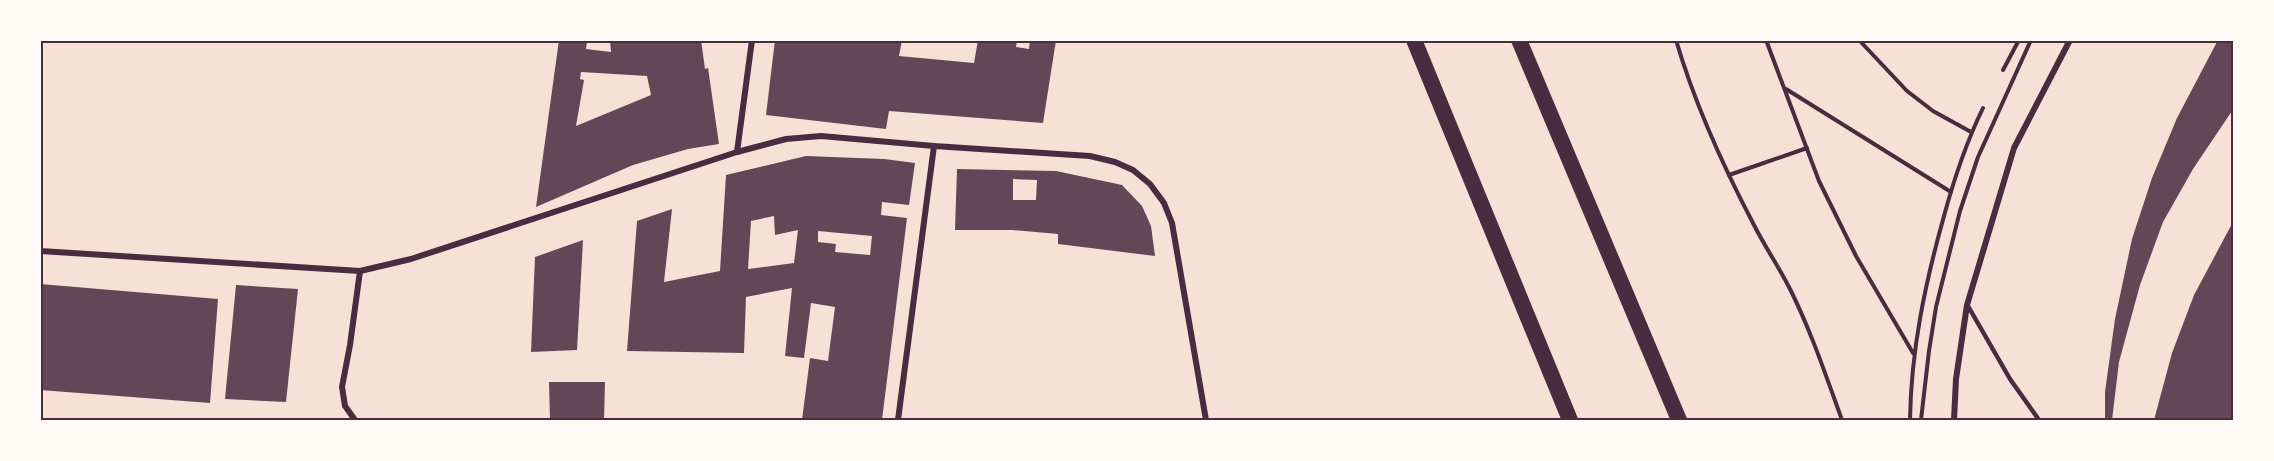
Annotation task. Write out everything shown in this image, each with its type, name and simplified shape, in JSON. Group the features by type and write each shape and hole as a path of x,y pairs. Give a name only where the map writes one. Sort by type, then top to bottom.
{"highway":[{"path":"1414,40 1569,420"},
{"path":"1518,40 1679,420"}],"street":[{"path":"737,152 752,40"},
{"path":"1954,420 1956,379 1967,305 2014,148 2070,40"},
{"path":"40,250 360,271 411,259 737,152 786,139 821,136 1089,156 1115,162 1133,170 1150,184 1164,203 1172,223 1206,420"},
{"path":"898,420 934,146"},
{"path":"355,420 345,406 342,387 360,271"}],"lane":[{"path":"1967,305 2010,379 2039,420"}],"path":[{"path":"1676,40 1684,69 1713,145 1755,228 1790,289 1813,341 1842,420"},
{"path":"1766,40 1819,181 1856,255 1913,353"},
{"path":"1859,40 1907,91 1933,111 1971,132"},
{"path":"2003,70 2019,40"},
{"path":"1785,89 1951,192"},
{"path":"1910,420 1913,353 1923,297 1951,192 1971,132 1983,108"},
{"path":"1729,176 1807,148"}],"building":[{"path":"559,40 587,40 586,49 611,52 610,40 701,40 705,69 708,68 719,144 688,149 633,165 536,207","holes":["581,72 647,76 651,95 576,126 584,80 580,79"]},
{"path":"775,40 902,40 899,56 974,63 978,40 1017,40 1016,47 1029,49 1030,40 1056,40 1043,123 889,111 886,129 766,115"},
{"path":"2218,40 2234,40 2234,108 2193,169 2163,222 2140,285 2119,362 2112,420 2105,420 2105,392 2115,319 2132,239 2152,178 2177,118"},
{"path":"806,156 884,159 915,163 909,205 882,202 881,215 907,218 882,420 802,420 810,358 828,361 835,307 811,303 804,358 785,356 792,288 746,297 744,353 627,351 637,221 672,209 664,282 720,271 726,175","holes":["774,216 775,235 798,230 794,263 748,269 751,221","818,231 872,236 870,255 835,252 836,244 818,242"]},
{"path":"957,169 1056,171 1122,185 1142,206 1151,226 1155,256 1058,244 1058,234 1012,230 955,230","holes":["1013,179 1037,180 1036,200 1013,200"]},
{"path":"2234,220 2234,420 2154,420 2172,353 2194,295"},
{"path":"583,240 577,350 531,352 535,257"},
{"path":"40,284 218,299 210,403 40,390"},
{"path":"236,285 298,289 286,402 225,399"},
{"path":"549,382 605,382 604,420 550,420"}]}
